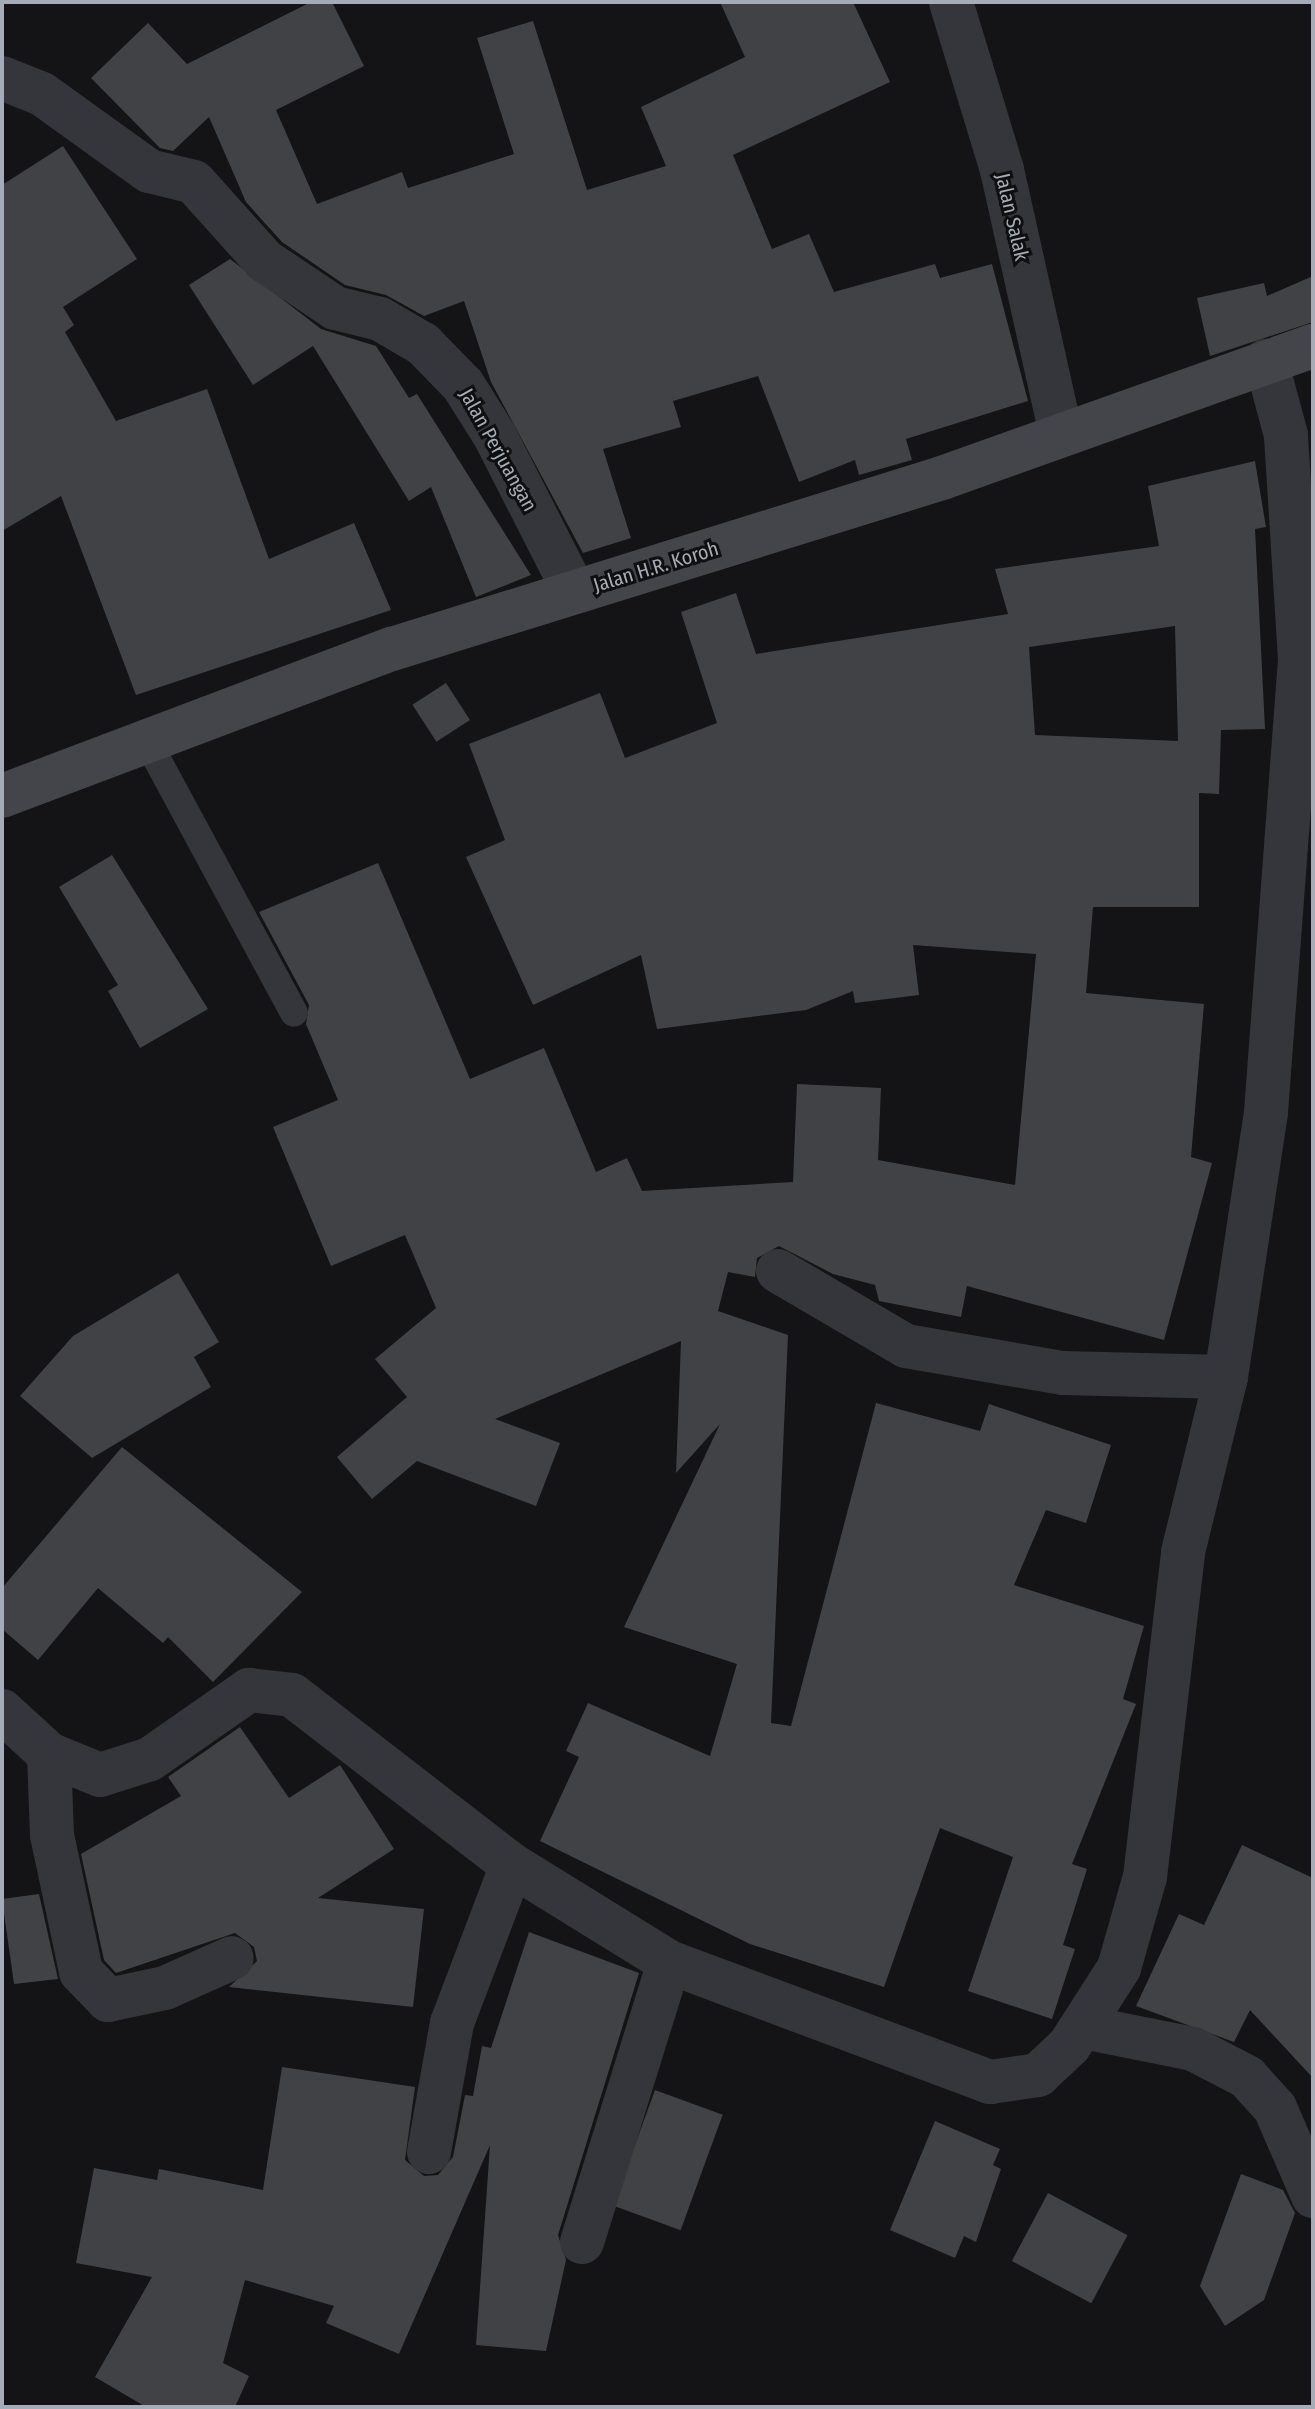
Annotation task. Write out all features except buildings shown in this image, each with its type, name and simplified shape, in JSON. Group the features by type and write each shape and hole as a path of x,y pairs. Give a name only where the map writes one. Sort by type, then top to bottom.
{"main road":[{"name":"Jalan H.R. Koroh","path":"2,796 146,739 574,591 1061,435 1313,346"}],"street":[{"name":"Jalan Salak","path":"951,2 1002,170 1061,435"},
{"name":"Jalan Perjuangan","path":"2,78 42,94 149,171 204,189 265,261 335,308 380,319 423,344 463,385 495,436 574,591"},
{"path":"2,1711 49,1754 100,1775 127,1771 228,1699 270,1689 321,1710 512,1865 669,1962 990,2082 1038,2075 1083,2027 1119,1968 1145,1877 1183,1552 1226,1377 1266,1112 1300,659 1288,449 1266,361"},
{"path":"778,1271 906,1346 1062,1373 1226,1377"},
{"path":"49,1754 52,1835 81,1972 108,2000 165,1988 232,1958"},
{"path":"429,2152 452,2023 512,1865"},
{"path":"582,2242 669,1962"},
{"path":"1083,2027 1193,2049 1247,2077 1282,2119 1313,2196"}],"lane":[{"path":"146,739 294,1013"}]}
